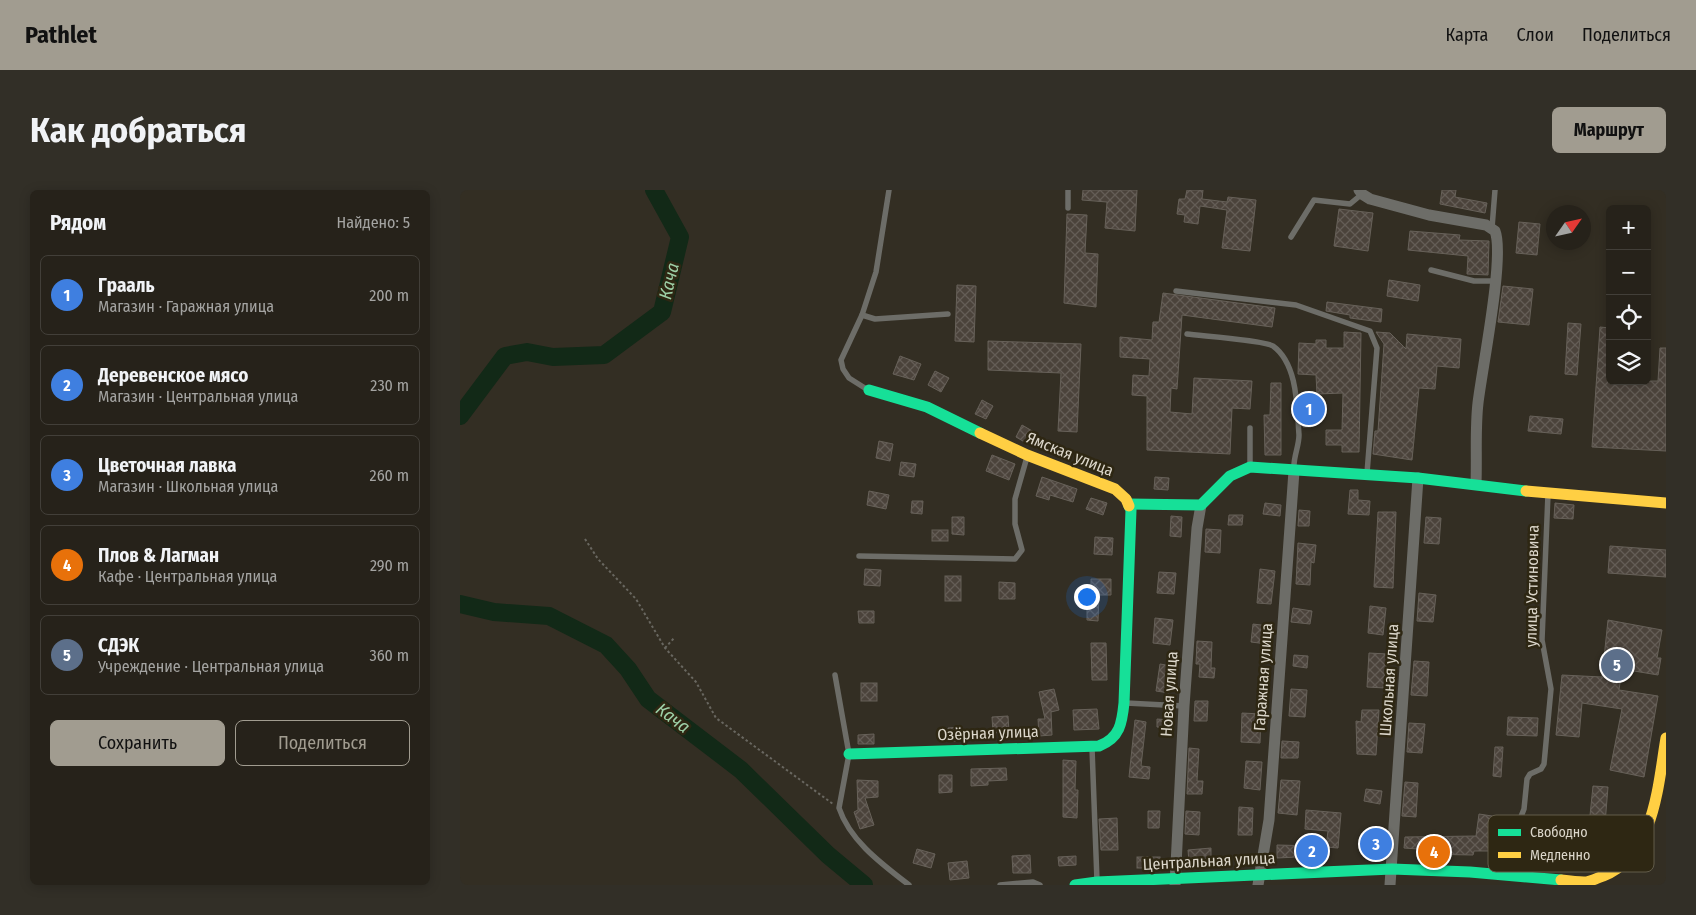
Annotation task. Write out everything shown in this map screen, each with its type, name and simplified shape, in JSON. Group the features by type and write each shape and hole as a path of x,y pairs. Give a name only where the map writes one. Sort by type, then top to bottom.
{"street":[{"path":"1361,192 1370,199 1429,215 1492,228 1498,237 1495,281 1478,405 1476,483"},
{"name":"Ямская улица","path":"870,390 927,407 1027,455 1115,489 1129,504"},
{"path":"1124,703 1131,510 1129,504 1202,505 1230,476 1250,467 1418,478 1476,483 1548,493 1666,502"},
{"name":"Гаражная улица","path":"1258,880 1269,820 1294,470"},
{"name":"Школьная улица","path":"1390,885 1418,478"},
{"name":"Новая улица","path":"1175,882 1196,528 1202,505"},
{"name":"Озёрная улица","path":"849,754 1099,746 1113,740 1122,728 1124,703"},
{"name":"Центральная улица","path":"1651,815 1666,738"},
{"name":"Центральная улица","path":"1075,885 1097,882 1258,880 1392,869 1470,872 1513,881 1584,883 1607,876 1612,872"}],"lane":[{"path":"870,390 849,378 843,369 841,360 862,315 876,272 889,190"},
{"path":"1068,190 1068,208"},
{"path":"1492,228 1495,190"},
{"path":"1291,237 1314,200 1350,204 1361,192"},
{"path":"1431,270 1474,280 1495,281"},
{"path":"1176,291 1296,305 1370,332 1377,348 1367,474"},
{"path":"862,315 875,319 948,314"},
{"path":"1187,334 1258,341 1273,346 1283,356 1290,370 1295,389 1299,438 1293,457 1294,470"},
{"path":"1250,428 1250,467"},
{"path":"859,556 1015,559 1022,550 1015,524 1015,499 1027,455"},
{"name":"улица Устиновича","path":"1522,815 1524,809 1527,779 1530,774 1541,769 1544,764 1551,689 1542,640 1548,493"},
{"path":"835,675 849,754 839,808 847,826 860,842 878,860 909,885"},
{"path":"1124,703 1184,706"},
{"path":"1092,746 1097,882"},
{"path":"1000,885 1033,882 1040,885"}],"path":[{"path":"585,539 598,559 636,599 665,648 696,682 716,718 839,808"},
{"path":"665,648 674,637"}],"building":[{"path":"1083,190 1137,190 1135,231 1105,228 1107,202 1082,200"},
{"path":"1187,190 1203,190 1202,199 1227,202 1228,197 1256,200 1250,251 1222,248 1227,210 1200,206 1198,224 1184,222 1185,215 1177,214 1179,199 1185,199"},
{"path":"1442,190 1456,190 1455,197 1487,203 1485,213 1440,204"},
{"path":"1339,209 1373,213 1368,251 1334,246"},
{"path":"1067,214 1087,215 1085,253 1098,254 1096,307 1064,303"},
{"path":"1519,222 1540,224 1537,255 1516,253"},
{"path":"1410,231 1460,235 1459,240 1489,241 1488,275 1467,274 1468,256 1408,250"},
{"path":"1389,280 1420,285 1418,301 1387,296"},
{"path":"957,285 976,286 974,342 955,341"},
{"path":"1503,286 1533,289 1529,325 1498,322"},
{"path":"1163,293 1275,308 1272,327 1182,315 1177,389 1171,388 1170,412 1192,414 1194,378 1252,381 1250,409 1232,408 1230,454 1147,450 1147,396 1132,395 1133,375 1149,376 1150,359 1120,357 1120,337 1152,340 1153,322 1159,322"},
{"path":"1327,302 1382,309 1381,322 1350,318 1350,315 1326,311"},
{"path":"1568,323 1581,324 1577,375 1565,374"},
{"path":"1600,327 1606,328 1606,385 1651,385 1651,381 1658,381 1660,348 1666,348 1666,451 1592,447"},
{"path":"1344,332 1361,333 1359,452 1342,452 1342,445 1326,445 1326,430 1342,430 1343,393 1317,394 1316,375 1298,374 1299,343 1316,344 1316,340 1326,340 1326,348 1344,348"},
{"path":"1376,332 1390,333 1406,349 1407,334 1461,339 1459,368 1437,366 1435,389 1419,388 1412,460 1373,454 1375,431 1378,431 1384,344"},
{"path":"988,341 1081,344 1077,432 1058,431 1061,373 988,370"},
{"path":"900,356 921,364 914,380 893,374"},
{"path":"935,371 949,378 941,392 928,385"},
{"path":"1271,383 1281,383 1281,455 1265,455 1264,415 1270,415"},
{"path":"982,400 993,406 986,419 975,414"},
{"path":"1302,410 1311,410 1311,427 1303,427"},
{"path":"1530,416 1563,419 1561,434 1528,431"},
{"path":"1022,425 1034,432 1028,444 1016,437"},
{"path":"879,441 893,444 890,461 876,458"},
{"path":"992,455 1015,464 1009,480 986,471"},
{"path":"901,462 916,464 914,477 899,475"},
{"path":"1042,477 1077,489 1073,502 1050,495 1049,500 1036,496"},
{"path":"1155,477 1169,478 1168,490 1154,489"},
{"path":"1350,490 1358,490 1358,500 1370,501 1369,515 1348,514"},
{"path":"869,491 889,495 886,509 867,505"},
{"path":"1091,498 1107,503 1103,515 1086,509"},
{"path":"912,501 923,501 922,514 911,513"},
{"path":"1265,503 1281,505 1280,516 1263,514"},
{"path":"1555,503 1574,505 1573,519 1554,518"},
{"path":"1299,510 1310,511 1309,526 1298,526"},
{"path":"1378,512 1396,512 1393,588 1374,587"},
{"path":"1229,515 1243,515 1242,525 1228,525"},
{"path":"1171,516 1182,517 1181,537 1170,536"},
{"path":"952,517 964,517 964,535 952,534"},
{"path":"1426,517 1441,518 1439,544 1424,543"},
{"path":"1206,529 1221,530 1220,553 1205,552"},
{"path":"932,530 948,530 948,541 932,541"},
{"path":"1095,537 1113,538 1112,555 1094,554"},
{"path":"1298,543 1316,545 1314,563 1311,562 1310,585 1296,584"},
{"path":"1610,546 1666,550 1666,577 1608,573"},
{"path":"865,569 881,570 880,586 864,585"},
{"path":"1260,569 1275,571 1271,604 1257,603"},
{"path":"1159,572 1176,573 1174,594 1157,593"},
{"path":"945,576 961,576 961,601 945,601"},
{"path":"1091,579 1111,579 1111,595 1099,595 1098,621 1087,620 1087,607 1091,607"},
{"path":"999,582 1015,583 1015,599 999,599"},
{"path":"1419,593 1436,595 1433,622 1417,621"},
{"path":"1370,606 1386,608 1383,635 1368,633"},
{"path":"1293,608 1312,611 1310,624 1291,622"},
{"path":"858,611 874,611 874,623 859,623"},
{"path":"1155,618 1173,620 1170,645 1153,643"},
{"path":"1608,620 1662,630 1657,658 1661,658 1658,675 1622,669 1619,690 1658,696 1644,777 1610,770 1622,709 1582,703 1579,737 1556,735 1562,675 1602,677"},
{"path":"1253,624 1269,626 1267,644 1251,642"},
{"path":"1197,641 1212,642 1211,668 1215,668 1214,678 1199,677 1200,664 1196,664"},
{"path":"1091,643 1106,643 1107,680 1092,680"},
{"path":"1369,653 1387,654 1385,688 1367,687"},
{"path":"1294,655 1308,656 1307,668 1293,666"},
{"path":"1414,661 1429,662 1427,696 1411,695"},
{"path":"1160,664 1172,666 1169,693 1156,691"},
{"path":"861,683 877,683 877,701 861,701"},
{"path":"1054,689 1059,710 1051,712 1052,735 1039,736 1038,719 1045,719 1039,692"},
{"path":"1291,689 1307,690 1305,717 1289,716"},
{"path":"1195,701 1208,701 1207,721 1194,721"},
{"path":"1097,709 1099,729 1074,730 1073,710"},
{"path":"1362,710 1379,710 1376,755 1357,754 1356,721 1361,722"},
{"path":"1242,713 1261,714 1260,743 1241,742"},
{"path":"1008,716 1009,732 993,733 992,717"},
{"path":"1508,717 1538,718 1537,736 1507,735"},
{"path":"1157,719 1170,720 1169,728 1157,727"},
{"path":"1135,720 1146,722 1141,766 1150,767 1149,779 1129,777"},
{"path":"1409,723 1425,724 1422,753 1407,752"},
{"path":"960,727 960,741 948,741 948,728"},
{"path":"874,734 874,744 858,744 858,735"},
{"path":"1282,741 1299,742 1298,758 1281,758"},
{"path":"1495,747 1503,747 1501,777 1493,776"},
{"path":"1189,748 1199,749 1197,781 1203,781 1202,794 1187,794"},
{"path":"1063,760 1076,761 1075,790 1078,790 1077,818 1063,817"},
{"path":"1246,761 1262,762 1260,790 1244,788"},
{"path":"1006,768 1007,780 988,781 988,785 971,786 971,769"},
{"path":"939,775 952,775 952,792 939,793"},
{"path":"857,780 878,781 878,797 865,798 874,825 860,829 854,812 858,810"},
{"path":"1281,780 1300,781 1297,815 1278,813"},
{"path":"1405,782 1418,783 1416,817 1402,816"},
{"path":"1593,786 1608,787 1606,815 1590,815"},
{"path":"1366,789 1382,791 1380,804 1364,801"},
{"path":"1239,807 1253,808 1252,835 1238,835"},
{"path":"1306,810 1341,813 1338,848 1326,847 1328,831 1305,829"},
{"path":"1148,811 1160,811 1159,828 1148,828"},
{"path":"1186,811 1200,812 1199,835 1185,834"},
{"path":"1479,814 1488,815 1488,851 1474,851 1473,855 1418,854 1418,849 1404,848 1405,837 1476,836"},
{"path":"1117,818 1118,850 1101,850 1099,819"},
{"path":"1370,838 1384,839 1383,850 1369,849"},
{"path":"1277,845 1317,846 1317,856 1277,858"},
{"path":"1211,848 1211,860 1189,862 1188,850"},
{"path":"917,849 935,854 931,868 913,863"},
{"path":"1030,855 1031,873 1013,873 1012,856"},
{"path":"1076,856 1076,865 1059,866 1058,857"},
{"path":"1137,857 1160,857 1160,868 1137,868"},
{"path":"967,861 969,878 950,880 948,863"}],"waterway":[{"name":"Кача","path":"460,416 505,356 527,352 553,357 604,355 662,312 680,237 654,190"},
{"name":"Кача","path":"460,604 494,612 549,616 606,645 628,669 648,699 741,770 828,855 864,885"}],"traffic: fast":[{"path":"869,390 927,407 980,433"},
{"path":"1129,504 1201,505 1230,476 1250,467 1418,478 1526,491"},
{"path":"849,754 1099,746 1111,739 1119,729 1124,703 1131,510 1129,506"},
{"path":"1075,885 1097,882 1392,869 1470,872 1561,880"}],"traffic: slow":[{"path":"980,433 1027,455 1115,489 1126,499 1129,506"},
{"path":"1526,491 1666,503"},
{"path":"1652,815 1666,738"},
{"path":"1561,880 1584,882 1594,880 1610,872"}],"place":[{"name":"Грааль","path":"1309,409"},
{"name":"СДЭК","path":"1617,665"},
{"name":"Цветочная лавка","path":"1376,844"},
{"name":"Деревенское мясо","path":"1312,851"},
{"name":"Плов & Лагман","path":"1434,852"}]}
